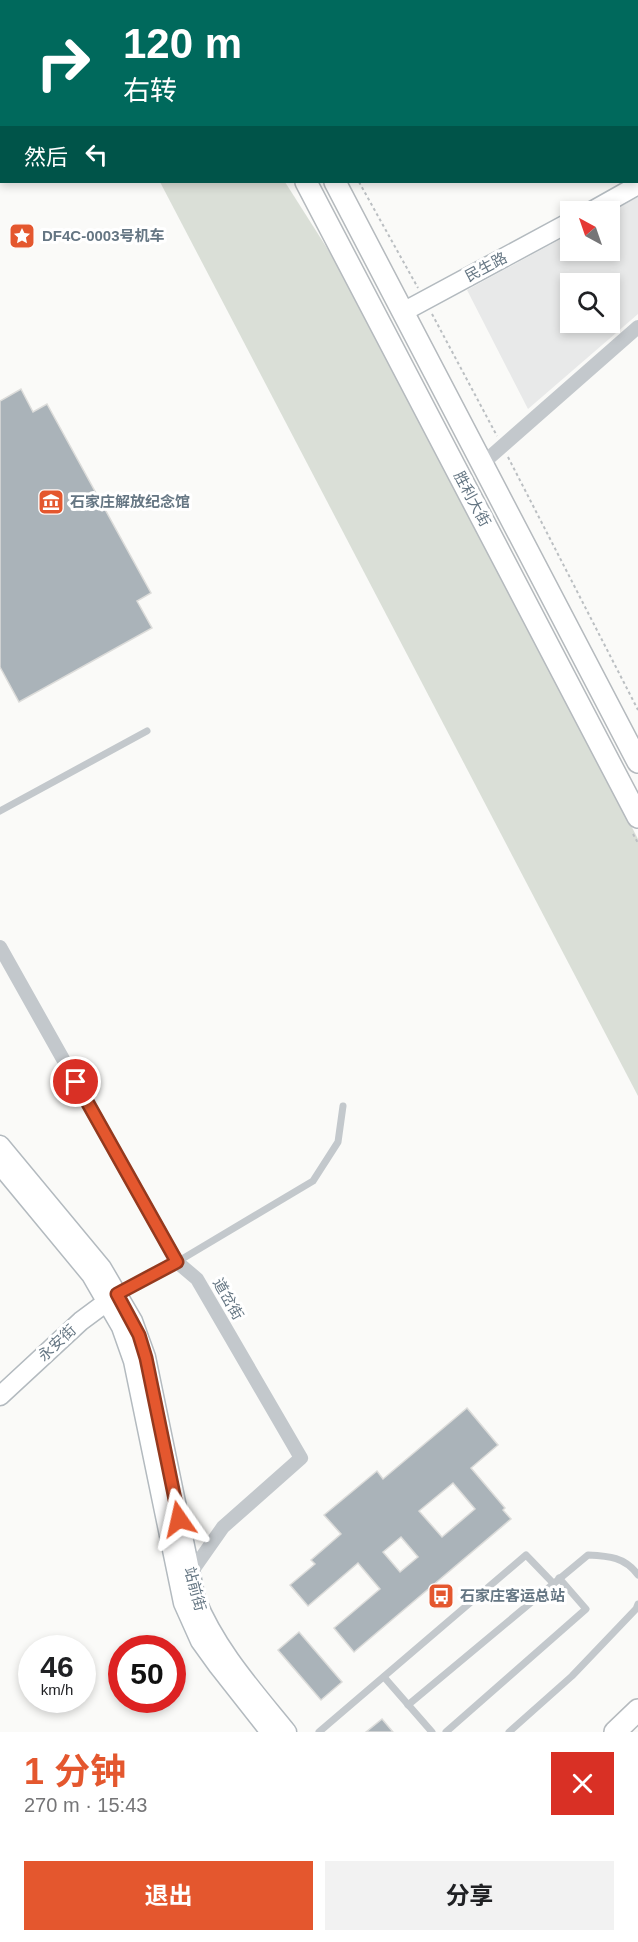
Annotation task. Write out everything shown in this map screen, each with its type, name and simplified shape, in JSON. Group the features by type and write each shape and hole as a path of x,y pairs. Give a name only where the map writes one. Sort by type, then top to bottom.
{"main road":[{"name":"胜利大街","path":"307,183 638,817"},
{"name":"胜利大街","path":"335,183 638,762"},
{"path":"610,201 638,185"},
{"name":"民生路","path":"403,312 560,227"},
{"name":"站前街","path":"0,1145 102,1268 112,1298"},
{"name":"站前街","path":"0,1165 112,1298 139,1335 146,1358 184,1576 183,1603 200,1641 270,1732"},
{"name":"永安街","path":"0,1396 81,1321 112,1298"},
{"name":"站前街","path":"184,1576 212,1635 228,1659 287,1732"},
{"path":"615,1732 638,1710"}],"street":[{"path":"482,464 638,327"},
{"name":"道岔街","path":"0,947 177,1262 197,1279 300,1458 223,1527 184,1576"}],"lane":[{"path":"0,812 147,731"},
{"path":"112,1298 313,1181 338,1142 343,1106"},
{"path":"319,1732 526,1555 586,1609 446,1732"},
{"path":"408,1705 588,1556 622,1559 638,1575"},
{"path":"509,1732 572,1676 638,1605"},
{"path":"384,1677 432,1732"}],"shaded area":[{"path":"161,183 286,183 360,300 638,839 638,1096"},
{"path":"638,197 638,314 620,330 620,273 560,273 560,333 616,333 528,409 467,290 560,239 560,261 620,261 620,207"}],"building":[{"name":"石家庄解放纪念馆","path":"21,389 33,412 47,404 151,593 137,601 152,628 19,702 0,667 0,401"},
{"path":"467,1408 498,1445 471,1468 505,1508 503,1510 511,1519 354,1652 334,1628 380,1589 358,1563 308,1606 290,1585 315,1564 311,1560 341,1534 324,1515 377,1471 383,1479","holes":["453,1483 475,1509 442,1537 419,1511","401,1537 418,1557 400,1572 383,1552"]},
{"path":"299,1632 342,1682 321,1700 278,1650"},
{"path":"382,1719 393,1732 366,1732"}],"place":[{"name":"DF4C-0003号机车","path":"22,236"},
{"name":"石家庄解放纪念馆","path":"51,502"},
{"name":"石家庄客运总站","path":"441,1596"}],"route":[{"path":"76,1082 177,1262 117,1294 133,1321 146,1358 179,1519"}]}
